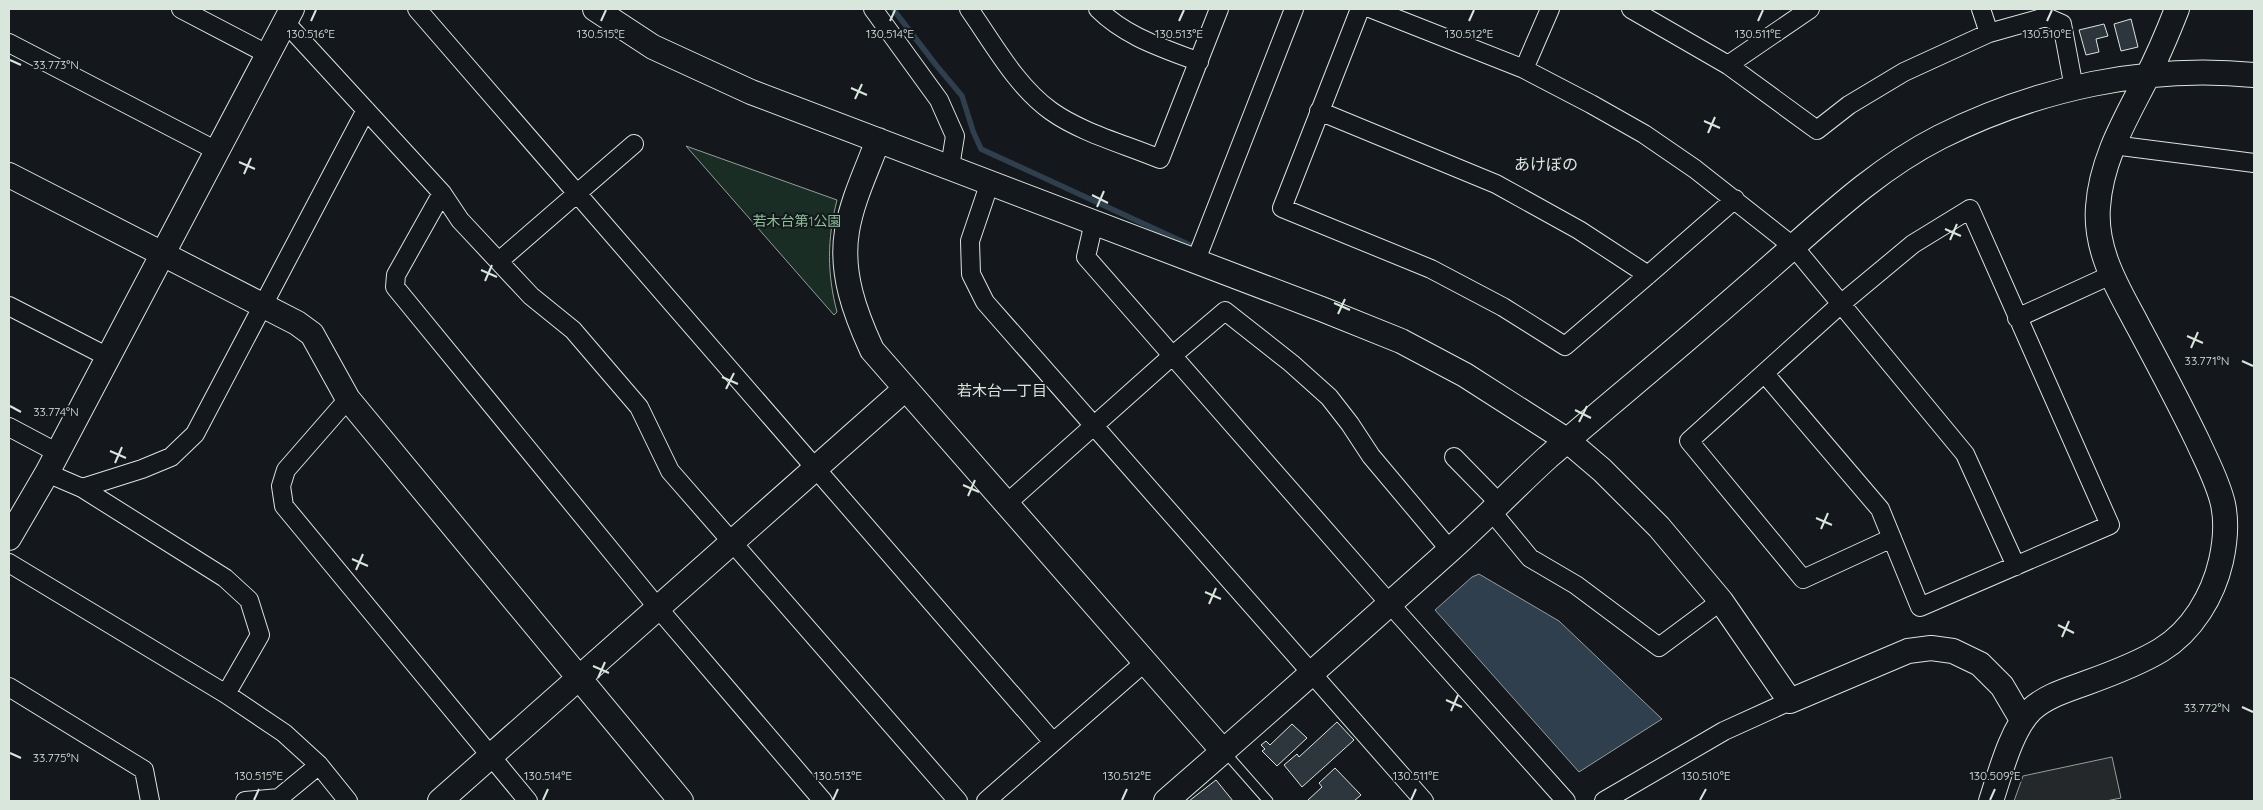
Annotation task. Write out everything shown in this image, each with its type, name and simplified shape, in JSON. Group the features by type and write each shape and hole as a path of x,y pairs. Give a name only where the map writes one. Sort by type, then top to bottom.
{"street":[{"path":"181,9 269,55"},
{"path":"417,9 1053,742"},
{"path":"595,9 653,47 751,92 1196,260 1401,341 1465,375 1568,441 1602,470 1659,528 1721,601 1790,701"},
{"path":"873,9 939,100 955,136 950,167"},
{"path":"969,9 1026,88 1051,111 1082,128 1160,158 1219,9"},
{"path":"1098,9 1110,20 1140,39 1199,62"},
{"path":"1196,260 1294,9"},
{"path":"1360,9 1282,208 1431,269 1504,307 1565,346 1648,276 1735,198"},
{"path":"1372,9 1524,69 1644,134 1735,198 1794,246 1965,454 2016,566"},
{"path":"1524,69 1550,9"},
{"path":"1631,9 1728,65 1817,130 1849,105 1904,72 1989,33 2046,17 2062,24 2074,88"},
{"path":"1728,65 1810,9"},
{"path":"1981,9 1989,33"},
{"path":"1991,801 2000,773 2022,720 2033,708 2049,697 2110,674 2161,650 2180,634 2200,612 2215,583 2221,560 2225,535 2223,506 2216,482 2192,429 2111,275 2098,238 2097,209 2101,178 2113,144 2148,76 2177,9"},
{"path":"9,538 53,463 289,15 366,110 442,193 460,220 531,296 573,330 639,407 670,471 958,801"},
{"path":"9,43 218,151"},
{"path":"1166,801 1450,550 1568,441 1834,210 1883,171 1938,138 1984,117 2037,97 2074,88 2148,76 2200,72 2254,75"},
{"path":"82,488 142,469 171,457 195,434 366,110"},
{"path":"1319,111 1496,184 1579,230 1648,276"},
{"path":"878,140 857,196 847,232 846,263 855,314 872,350 1223,751"},
{"path":"499,261 634,144"},
{"path":"2113,144 2254,162"},
{"path":"9,175 296,323 312,334 348,399 681,801"},
{"path":"990,182 970,241 971,274 985,302 1424,801"},
{"path":"442,193 396,275 395,287 658,608 823,801"},
{"path":"1765,374 1880,509 1892,538 1920,607 2110,525 1970,209 1913,244 1842,303 1690,441 1803,579 1892,538"},
{"path":"1094,222 1086,257 1389,604 1566,801"},
{"path":"2017,318 2111,275"},
{"path":"9,306 108,357"},
{"path":"1006,504 1172,356 1225,312 1291,363 1329,397 1350,424 1370,456 1450,550"},
{"path":"440,801 905,389"},
{"path":"348,399 286,470 281,486 284,506 528,801"},
{"path":"9,427 82,488 225,578 249,600 260,635 226,694"},
{"path":"1454,457 1496,508 1530,558 1576,585 1659,647 1721,601"},
{"path":"9,563 226,694 284,733 319,766 348,801"},
{"path":"1604,801 1724,731 1908,651 1930,648 1953,651 1980,664 2002,686 2022,720"},
{"path":"986,801 1146,662"},
{"path":"9,687 144,770 150,801"},
{"path":"246,801 279,798 319,766"}],"lane":[{"path":"1223,751 1268,801"}],"green space":[{"name":"若木台第1公園","path":"686,146 837,200 830,243 831,284 837,312 834,315"}],"shaded area":[{"path":"2112,757 2121,798 2106,801 2014,801 2023,776"}],"water":[{"path":"1479,574 1559,621 1662,719 1579,772 1435,610 1472,577"}],"building":[{"path":"2131,19 2138,47 2121,51 2114,24"},
{"path":"2104,24 2108,36 2096,39 2099,52 2086,55 2079,30"},
{"path":"1337,722 1354,740 1302,787 1284,765 1297,754 1299,757"},
{"path":"1292,724 1307,738 1277,766 1262,751 1265,749 1261,745 1266,741 1270,745"},
{"path":"1335,768 1361,795 1354,801 1308,800 1322,787 1319,783"},
{"path":"1216,780 1233,801 1189,801"}],"waterway":[{"path":"893,9 962,96 981,149 1192,246"}],"district":[{"name":"あけぼの","path":"1546,164"},
{"name":"若木台一丁目","path":"1002,391"}]}
